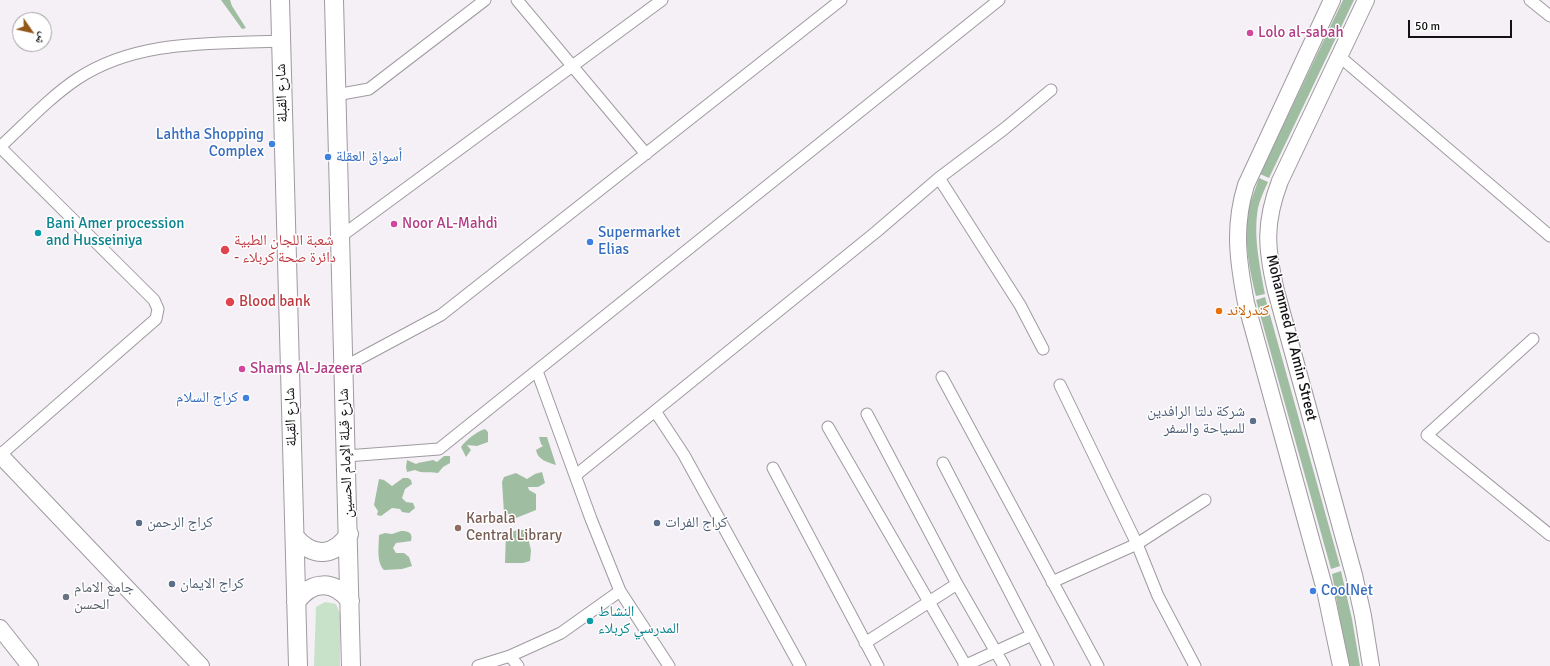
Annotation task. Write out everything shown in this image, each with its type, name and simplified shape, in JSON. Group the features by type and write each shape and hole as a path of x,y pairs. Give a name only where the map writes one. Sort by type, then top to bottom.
{"main road":[{"name":"شارع القبلة","path":"280,0 298,666"},
{"name":"شارع قبلة الإمام الحسين","path":"334,0 352,666"},
{"path":"1332,0 1248,179 1241,204 1237,236 1240,268 1246,303 1325,590 1341,666"},
{"name":"Mohammed Al Amin Street","path":"1366,0 1275,193 1269,216 1268,246 1276,291 1357,588 1367,635 1371,666"},
{"path":"0,455 201,666"},
{"path":"295,537 302,545 312,551 323,552 334,550 343,543 349,534"},
{"path":"296,602 302,594 309,589 323,585 337,588 350,601"},
{"path":"0,628 30,666"}],"street":[{"path":"336,95 369,89 486,0"},
{"path":"517,0 646,154"},
{"path":"340,237 662,0"},
{"path":"344,367 441,315 841,0"},
{"path":"346,456 439,449 999,0"},
{"path":"1530,0 1550,16"},
{"path":"0,455 156,319 158,309 154,300 0,147 62,90 94,69 114,60 156,48 281,41"},
{"path":"1339,56 1550,236"},
{"path":"576,475 876,232 939,178 1051,90"},
{"path":"939,178 1020,305 1043,349"},
{"path":"1533,339 1427,435 1550,535"},
{"path":"537,371 591,519 620,591 669,666"},
{"path":"942,378 1098,666"},
{"path":"1060,385 1137,544 1158,596 1195,666"},
{"path":"655,411 684,455 800,666"},
{"path":"868,414 957,584 997,651 1004,666"},
{"path":"828,427 930,602 965,666 1032,635"},
{"path":"943,463 1048,666"},
{"path":"773,468 878,666"},
{"path":"1052,582 1137,544 1205,500"},
{"path":"865,643 957,584"},
{"path":"478,666 510,656 561,633 620,591"},
{"path":"510,656 518,666"}],"green space":[{"path":"221,0 230,0 232,6 246,28 242,29"},
{"path":"1343,0 1354,0 1269,178 1260,174"},
{"path":"1259,178 1268,182 1258,208 1256,229 1265,294 1256,296 1249,263 1247,218 1249,207"},
{"path":"1265,297 1340,566 1331,569 1256,300"},
{"path":"485,429 488,432 488,442 477,446 467,445 471,450 466,457 461,447 472,436"},
{"path":"539,437 547,437 556,465 543,460 537,453 536,450 543,446"},
{"path":"444,456 450,456 450,463 443,467 438,473 421,472 415,470 407,472 407,460 416,464 433,460 437,462"},
{"path":"542,472 545,483 538,487 528,487 529,490 536,494 536,510 511,520 504,513 502,482 504,477 516,473 527,479"},
{"path":"403,478 408,478 411,480 412,484 405,489 402,498 406,502 413,503 415,508 409,513 402,512 400,509 392,508 381,516 377,515 378,511 374,505 379,479 384,480 392,486"},
{"path":"517,530 526,530 531,550 530,561 523,563 505,563 506,532 509,533"},
{"path":"406,531 411,534 411,541 396,543 393,548 396,553 404,553 409,557 412,566 402,569 384,570 381,567 379,558 379,535 385,533 392,534"},
{"path":"1341,571 1352,619 1360,666 1348,666 1332,574"},
{"path":"325,602 336,604 340,614 340,666 314,666 316,607"}],"place":[{"name":"Lolo al-sabah","path":"1250,33"},
{"name":"Lahtha Shopping Complex","path":"272,144"},
{"name":"أسواق العقلة","path":"328,157"},
{"name":"Noor AL-Mahdi","path":"394,224"},
{"name":"Bani Amer procession and Husseiniya","path":"38,233"},
{"name":"Supermarket Elias","path":"590,242"},
{"name":"شعبة اللجان الطبية - دائرة صحة كربلاء","path":"225,250"},
{"name":"Blood bank","path":"230,302"},
{"name":"كندرلاند","path":"1219,311"},
{"name":"Shams Al-Jazeera","path":"242,369"},
{"name":"كراج السلام","path":"246,398"},
{"name":"شركة دلتا الرافدين للسياحة والسفر","path":"1253,421"},
{"name":"كراج الرحمن","path":"139,523"},
{"name":"كراج الفرات","path":"657,523"},
{"name":"Karbala Central Library","path":"458,528"},
{"name":"كراج الايمان","path":"172,584"},
{"name":"CoolNet","path":"1313,591"},
{"name":"جامع الامام الحسن","path":"66,597"},
{"name":"النشاط المدرسي كربلاء","path":"590,621"}]}
